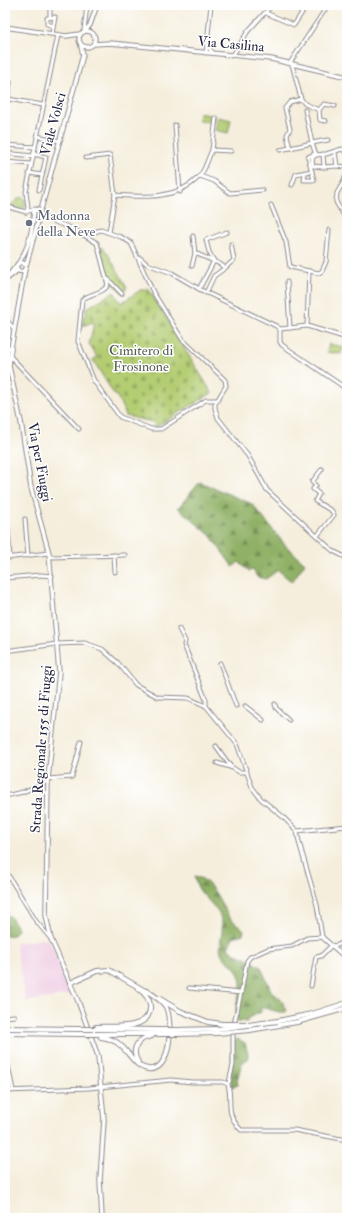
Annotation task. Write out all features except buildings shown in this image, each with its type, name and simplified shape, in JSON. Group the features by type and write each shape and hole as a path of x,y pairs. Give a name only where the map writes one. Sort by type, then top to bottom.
{"highway":[{"path":"70,983 96,971 105,970 114,972 180,1011 208,1022 222,1024 247,1024 250,1028"},
{"path":"85,1032 98,1032 135,1024 143,1021 148,1016 150,1007 148,998 123,977"},
{"path":"98,1032 121,1046 138,1065 146,1069 159,1066 165,1060 168,1051 168,1020 166,1008 147,991"},
{"path":"6,1030 78,1032 217,1031 279,1026 331,1011 347,1004"},
{"path":"250,1028 347,1008"},
{"path":"138,1065 134,1054 138,1043 144,1038 159,1032"}],"main road":[{"path":"5,27 66,36 80,34 85,31 92,21 97,5"},
{"path":"66,36 87,48 92,45 94,35 92,21"},
{"path":"85,31 94,35"},
{"path":"80,34 80,44"},
{"name":"Via Casilina","path":"94,35 110,43"},
{"name":"Via Casilina","path":"92,45 110,43 270,58 347,77"},
{"name":"Viale Volsci","path":"80,44 83,55"},
{"name":"Viale Volsci","path":"36,222 40,213 83,55 92,45"},
{"path":"5,281 25,268 36,222 34,210 43,199"},
{"path":"34,210 39,209 40,213"},
{"path":"5,281 18,264 28,247 36,222"},
{"path":"18,264 22,262 25,268"},
{"name":"Via per Fiuggi","path":"18,264 22,284"},
{"name":"Via per Fiuggi","path":"25,268 11,348 10,376 21,422 31,488 49,555 57,644"},
{"name":"Strada Regionale 155 di Fiuggi","path":"57,644 59,672 48,780 46,915 51,939 70,983 96,1051 101,1087 104,1138 100,1190 102,1218"}],"street":[{"path":"50,5 50,17 47,18 46,21 47,24 53,26"},
{"path":"85,31 87,5"},
{"path":"206,5 211,5 206,53"},
{"path":"234,55 248,31 272,5"},
{"path":"319,110 305,104 301,99 291,63 328,5"},
{"path":"266,13 294,25 304,6"},
{"path":"50,17 55,18 52,34"},
{"path":"47,219 41,219 36,222 27,210 26,192 58,35"},
{"path":"197,52 206,44"},
{"path":"206,44 213,53"},
{"path":"5,82 10,82 8,98 43,105"},
{"path":"290,148 286,135 290,129 285,108 290,102 301,99"},
{"path":"326,121 320,120 319,110 324,104 335,106"},
{"path":"305,110 312,143 316,154"},
{"path":"115,195 140,197 180,192 200,176 212,150 216,118"},
{"path":"175,125 180,192"},
{"path":"37,136 60,140"},
{"path":"280,150 328,140"},
{"path":"5,145 35,147"},
{"path":"305,173 304,180 314,180 308,157 316,154 335,152 342,149 347,153"},
{"path":"212,150 231,151"},
{"path":"335,152 337,166"},
{"path":"5,153 46,157 40,190"},
{"path":"316,154 312,158 313,166 347,167"},
{"path":"323,154 324,167"},
{"path":"86,158 110,155 115,195 109,232"},
{"path":"5,162 31,164"},
{"path":"292,185 296,174 312,171"},
{"path":"29,173 42,175"},
{"path":"347,173 337,193 336,202 347,222"},
{"path":"200,176 214,180 228,192 263,190"},
{"path":"343,183 347,186"},
{"path":"270,205 286,242 290,268 321,272 326,262 329,230"},
{"path":"5,206 34,210"},
{"path":"40,213 47,219 83,235 99,246 108,279 108,285 106,289 82,300 77,336 94,382 120,417 156,430 166,427 206,400 218,400"},
{"path":"83,235 98,230 109,232 127,240 137,255 153,292 182,339 225,380 226,386 215,406"},
{"path":"214,261 209,252 206,240 226,232"},
{"path":"192,266 195,253 193,236"},
{"path":"206,293 214,276 234,260 231,244"},
{"path":"195,253 214,261 225,268"},
{"path":"137,255 147,264 172,273 206,293 233,304 280,329 307,326 347,338"},
{"path":"199,289 214,261"},
{"path":"307,326 309,271"},
{"path":"108,279 122,294"},
{"path":"287,282 290,328"},
{"path":"5,318 14,329"},
{"path":"280,329 280,342 282,345 339,383 347,391"},
{"path":"5,346 11,348"},
{"path":"10,356 79,429"},
{"path":"212,400 218,418 248,456 266,489 333,551 347,558"},
{"path":"317,536 334,515 332,511 315,501 319,494 313,489 316,486 312,482 322,470"},
{"path":"25,519 28,556"},
{"path":"8,529 10,558"},
{"path":"5,558 49,555 125,555"},
{"path":"114,555 115,572"},
{"path":"5,578 52,576"},
{"path":"179,629 185,641 184,645 206,700 206,706"},
{"path":"5,651 57,644 85,643 102,649 118,662 136,685 158,697 188,698 206,706 237,744 252,787 261,799 282,816 297,831 298,842 317,904 322,937 330,946 347,959"},
{"path":"220,663 236,706"},
{"path":"275,704 276,708 289,720"},
{"path":"246,706 263,720"},
{"path":"5,796 23,792 48,780 72,777 81,742"},
{"path":"216,746 231,767 238,772 246,772"},
{"path":"216,763 231,767"},
{"path":"297,831 347,826"},
{"path":"5,870 36,921 51,939"},
{"path":"229,1082 232,1065 233,1029 247,961 250,957 268,949 292,946 307,938 322,937"},
{"path":"311,986 315,959 321,956 330,946 338,945 347,940"},
{"path":"189,988 241,993"},
{"path":"5,1017 14,1016"},
{"path":"5,1051 13,1090"},
{"path":"5,1091 101,1087 171,1080 223,1082 228,1084 230,1096 228,1103 232,1118 241,1130 294,1130 347,1140"}],"shaded area":[{"path":"46,939 50,942 72,994 26,1002 15,943"}],"green space":[{"path":"199,113 214,116 213,123 198,120"},
{"path":"218,117 231,120 228,133 215,130"},
{"name":"Madonna della Neve","path":"20,197 24,198 26,204 25,207 20,209 10,206"},
{"path":"100,246 106,251 127,287 123,294 109,279"},
{"name":"Cimitero di Frosinone","path":"148,288 182,344 185,346 184,348 212,393 156,427 153,422 126,416 117,396 115,396 93,360 97,357 89,344 94,324 92,322 83,326 83,317 87,314 85,309 114,292 121,303 142,289 143,291"},
{"path":"329,344 343,347 341,354 327,352"},
{"path":"200,482 252,504 286,546 305,563 292,582 278,570 266,579 257,577 253,570 249,571 239,562 233,567 210,535 178,508"},
{"path":"195,876 201,878 211,887 230,918 244,930 243,934 233,937 228,948 257,965 260,965 272,993 280,998 287,1010 286,1012 279,1012 261,1007 261,1012 248,1018 247,1022 237,1021 236,1006 241,980 235,968 225,959 221,952 220,943 222,921 217,911 198,887"},
{"path":"5,915 10,916 14,923 17,930 14,935 5,936"},
{"path":"238,1039 245,1043 249,1058 242,1063 237,1080 238,1085 232,1087 230,1075 234,1041"}],"place":[{"name":"Madonna della Neve","path":"29,223"}]}
